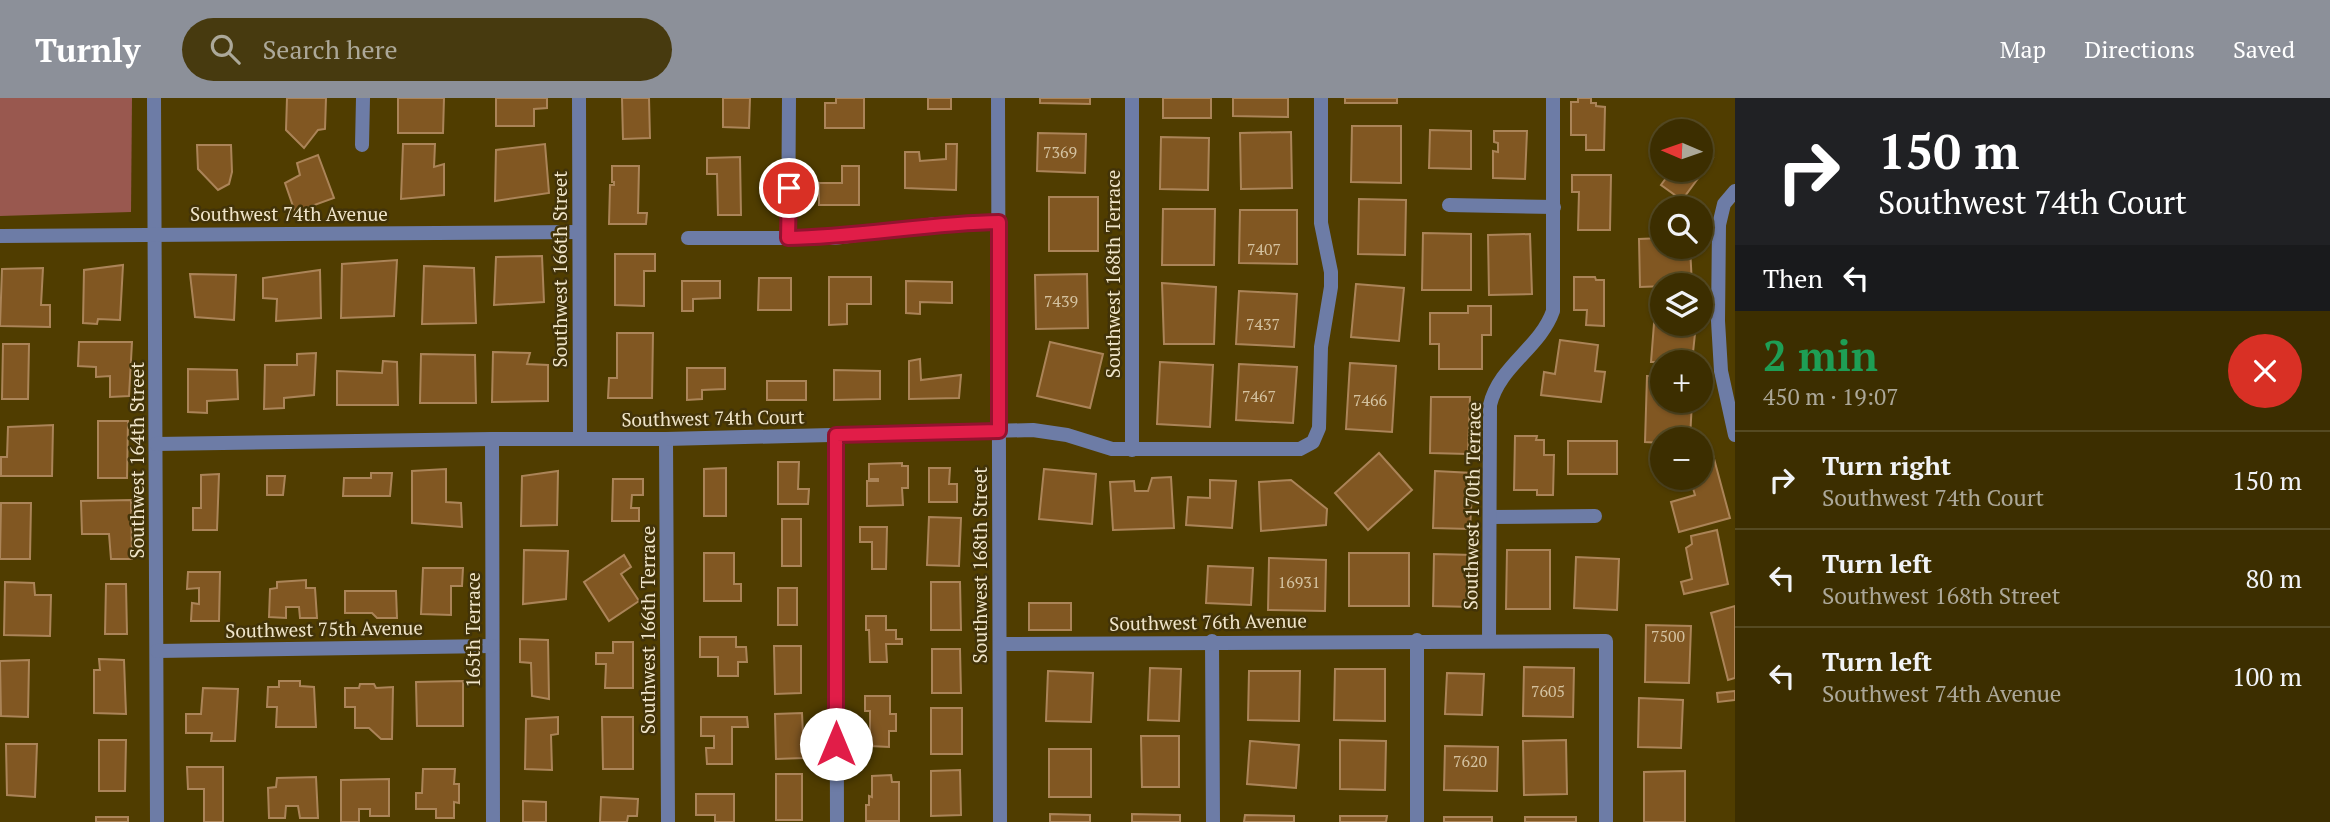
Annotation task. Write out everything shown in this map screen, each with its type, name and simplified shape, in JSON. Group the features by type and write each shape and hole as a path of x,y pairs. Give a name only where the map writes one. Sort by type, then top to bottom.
{"street":[{"name":"Southwest 164th Street","path":"154,98 157,822"},
{"path":"362,145 363,98"},
{"name":"Southwest 166th Street","path":"579,98 580,439"},
{"path":"788,238 789,98"},
{"name":"Southwest 168th Street","path":"998,98 1000,822"},
{"name":"Southwest 168th Terrace","path":"1132,98 1132,450"},
{"name":"Southwest 74th Court","path":"156,444 666,439 1044,431 1067,435 1102,447 1132,450 1287,451 1308,446 1317,436 1320,420 1321,347 1331,287 1331,272 1321,223 1321,98"},
{"name":"Southwest 170th Terrace","path":"1489,641 1490,405 1501,378 1538,337 1553,311 1553,98"},
{"path":"1733,193 1724,204 1718,225 1718,321 1720,371 1735,435"},
{"path":"1449,205 1554,206"},
{"path":"688,238 853,236 936,224 999,222"},
{"name":"Southwest 74th Avenue","path":"0,236 579,232"},
{"path":"836,435 837,822"},
{"name":"165th Terrace","path":"492,439 493,822"},
{"name":"Southwest 166th Terrace","path":"666,439 668,822"},
{"path":"1490,517 1595,516"},
{"path":"1417,640 1417,822"},
{"path":"1212,641 1213,822"},
{"name":"Southwest 76th Avenue","path":"1000,644 1606,641 1606,822"},
{"name":"Southwest 75th Avenue","path":"157,651 492,646"}],"shaded area":[{"path":"0,98 132,98 131,212 0,216"}],"building":[{"path":"287,98 326,98 325,129 318,130 304,148 286,130"},
{"path":"398,98 444,98 443,133 398,133"},
{"path":"496,98 547,98 547,108 534,109 534,126 496,126"},
{"path":"622,98 649,98 650,138 623,139"},
{"path":"723,98 750,98 749,128 723,127"},
{"path":"836,98 864,98 864,128 825,128 825,103 836,103"},
{"path":"928,98 951,98 951,109 928,109"},
{"path":"1040,98 1090,98 1090,104 1040,103"},
{"path":"1163,98 1211,98 1211,118 1163,118"},
{"path":"1233,98 1288,98 1288,117 1233,116"},
{"path":"1345,98 1397,98 1397,103 1345,103"},
{"path":"1578,98 1591,98 1591,103 1605,107 1604,150 1586,150 1586,135 1571,135 1571,102 1578,102"},
{"path":"1352,126 1401,126 1401,183 1351,182"},
{"path":"1430,130 1471,131 1471,169 1429,168"},
{"path":"1494,131 1527,131 1525,179 1493,178 1493,151 1498,152"},
{"path":"1291,132 1292,188 1241,189 1240,133"},
{"path":"1038,133 1086,134 1085,173 1037,171"},
{"path":"1161,137 1209,138 1208,190 1160,189"},
{"path":"403,144 435,144 434,167 444,164 444,195 401,199"},
{"path":"545,144 549,193 495,201 496,150"},
{"path":"946,144 957,144 956,190 905,188 905,152 919,152 920,161 946,159"},
{"path":"197,145 231,145 232,172 229,184 218,190 198,169"},
{"path":"318,155 334,198 295,212 285,183 300,175 297,163"},
{"path":"740,157 741,215 718,215 717,174 707,174 707,158"},
{"path":"612,166 639,166 638,213 647,213 646,224 609,224 610,185 614,185"},
{"path":"842,166 859,166 859,205 819,205 819,183 842,183"},
{"path":"1572,175 1611,175 1610,230 1578,230 1579,192 1572,192"},
{"path":"1663,182 1695,182 1685,196 1676,196 1661,185"},
{"path":"1049,197 1098,197 1098,251 1049,251"},
{"path":"1359,199 1406,200 1405,255 1358,254"},
{"path":"1163,209 1215,209 1214,265 1162,265"},
{"path":"1240,210 1297,210 1297,264 1239,263"},
{"path":"1423,233 1471,234 1471,290 1422,290"},
{"path":"1530,234 1532,294 1489,295 1488,235"},
{"path":"1639,239 1650,239 1650,259 1691,259 1691,273 1650,273 1650,287 1640,287"},
{"path":"615,254 655,254 655,271 644,271 644,306 615,305"},
{"path":"542,256 544,302 494,305 496,257"},
{"path":"397,260 394,316 341,318 342,264"},
{"path":"123,265 120,320 98,319 97,324 83,323 84,270"},
{"path":"424,266 474,268 476,323 422,324"},
{"path":"43,268 41,305 50,305 50,327 0,326 2,269"},
{"path":"320,270 321,318 276,321 277,299 263,298 263,278"},
{"path":"190,274 236,275 234,320 195,317"},
{"path":"1087,274 1088,328 1036,329 1035,275"},
{"path":"829,277 871,277 871,304 847,304 847,324 829,325"},
{"path":"1574,277 1604,280 1604,326 1586,325 1587,310 1574,310"},
{"path":"759,278 791,278 791,310 758,310"},
{"path":"682,281 720,281 720,298 693,299 693,311 682,311"},
{"path":"906,281 952,282 952,303 920,302 920,314 906,313"},
{"path":"1162,283 1216,287 1214,344 1164,344"},
{"path":"1356,284 1404,288 1399,341 1351,337"},
{"path":"1239,291 1297,294 1294,347 1236,344"},
{"path":"1468,306 1491,306 1491,335 1482,335 1482,369 1439,369 1439,344 1430,344 1430,313 1468,313"},
{"path":"617,333 653,333 652,398 608,398 609,378 617,378"},
{"path":"1653,336 1695,336 1693,350 1652,350"},
{"path":"1560,340 1598,345 1595,371 1605,372 1601,402 1541,395 1544,372 1555,374"},
{"path":"79,342 132,342 129,396 110,397 110,376 96,377 96,367 78,366"},
{"path":"1050,342 1103,354 1090,408 1037,396"},
{"path":"3,344 29,344 28,399 2,399"},
{"path":"493,352 530,353 527,364 548,365 548,401 492,402"},
{"path":"316,353 314,395 284,398 284,408 264,409 265,365 297,365 297,354"},
{"path":"421,354 475,355 476,403 420,403"},
{"path":"920,359 921,380 961,375 959,398 909,399 909,361"},
{"path":"383,361 397,362 398,405 337,405 337,371 382,373"},
{"path":"1160,362 1213,365 1210,427 1157,424"},
{"path":"1350,363 1396,366 1392,432 1346,429"},
{"path":"1239,364 1297,367 1293,423 1236,420"},
{"path":"687,368 725,368 725,389 702,390 702,399 687,400"},
{"path":"188,369 237,370 238,399 207,401 207,413 188,412"},
{"path":"834,370 880,371 880,399 834,400"},
{"path":"1647,376 1650,376 1650,413 1691,413 1691,427 1650,427 1650,442 1645,442"},
{"path":"767,381 806,381 806,400 767,400"},
{"path":"1431,397 1470,397 1468,454 1430,453"},
{"path":"98,421 128,421 127,478 98,478"},
{"path":"53,425 52,476 1,476 1,457 7,457 8,427"},
{"path":"1515,436 1537,436 1536,440 1544,440 1544,455 1554,455 1553,495 1537,495 1537,490 1514,490"},
{"path":"1568,441 1617,441 1617,474 1568,474"},
{"path":"1379,453 1412,490 1368,530 1335,493"},
{"path":"1713,455 1730,518 1679,532 1671,502 1695,495 1694,490 1713,490"},
{"path":"778,462 799,462 798,489 809,489 808,504 778,504"},
{"path":"902,463 902,466 908,466 908,488 902,488 903,505 867,506 867,481 878,481 869,479 869,464"},
{"path":"726,468 726,516 704,516 704,469"},
{"path":"929,468 950,468 949,484 957,484 957,502 929,502"},
{"path":"446,469 446,502 461,503 462,527 412,523 412,471"},
{"path":"1044,469 1096,474 1092,524 1039,519"},
{"path":"558,471 557,525 521,526 522,476"},
{"path":"1435,471 1473,473 1470,529 1433,528"},
{"path":"371,473 392,473 390,496 343,496 344,478 371,478"},
{"path":"219,474 217,530 193,530 193,508 201,508 201,475"},
{"path":"267,476 285,476 283,495 267,495"},
{"path":"1171,477 1174,528 1113,530 1110,482 1134,481 1135,491 1148,491 1152,478"},
{"path":"613,479 643,479 643,495 632,495 631,508 639,508 639,521 612,521"},
{"path":"1210,480 1236,481 1232,528 1186,525 1188,497 1210,498"},
{"path":"1291,480 1327,509 1326,525 1261,531 1259,482"},
{"path":"131,500 132,559 111,559 109,534 82,534 81,501"},
{"path":"1,503 31,503 30,559 0,559"},
{"path":"929,517 961,518 959,566 927,565"},
{"path":"782,519 801,519 801,566 782,566"},
{"path":"860,527 887,527 886,569 872,569 872,542 860,542"},
{"path":"1717,530 1728,584 1684,594 1681,582 1692,579 1686,548 1692,544 1691,536"},
{"path":"524,550 568,551 566,599 523,604"},
{"path":"1507,550 1550,550 1550,609 1506,609"},
{"path":"704,553 734,553 734,584 741,584 741,601 704,601"},
{"path":"1349,553 1409,553 1409,606 1349,606"},
{"path":"1434,554 1473,555 1472,607 1433,606"},
{"path":"624,555 631,567 621,574 639,601 609,621 584,582"},
{"path":"1576,557 1619,559 1617,610 1574,608"},
{"path":"1269,558 1326,560 1325,611 1268,610"},
{"path":"1208,566 1253,568 1251,605 1206,603"},
{"path":"423,568 463,568 462,586 451,586 451,615 421,614"},
{"path":"188,572 220,572 219,621 191,621 192,603 199,604 199,588 187,589"},
{"path":"306,580 306,588 315,588 317,618 300,618 299,607 286,607 286,618 269,617 270,589 277,588 277,582"},
{"path":"5,582 34,583 35,595 51,595 50,636 4,635"},
{"path":"931,582 960,582 961,630 931,630"},
{"path":"106,584 126,584 127,634 105,634"},
{"path":"778,588 797,588 797,625 778,625"},
{"path":"345,591 396,591 397,618 377,618 372,613 345,613"},
{"path":"1029,603 1071,603 1071,630 1029,630"},
{"path":"1735,606 1735,678 1728,680 1711,613"},
{"path":"866,616 886,616 886,630 896,630 896,639 902,639 902,644 886,644 887,662 870,662"},
{"path":"1646,625 1691,626 1689,683 1645,682"},
{"path":"700,637 736,637 736,647 746,647 747,662 738,662 738,676 718,676 718,657 700,657"},
{"path":"520,639 548,640 549,699 532,696 531,663 520,662"},
{"path":"613,642 633,642 633,688 605,688 606,664 596,664 596,653 613,653"},
{"path":"774,646 801,646 801,693 775,694"},
{"path":"932,649 960,649 961,693 932,693"},
{"path":"99,659 124,660 126,714 94,713 94,670 100,670"},
{"path":"29,660 28,717 1,716 0,661"},
{"path":"1524,667 1574,668 1573,717 1523,716"},
{"path":"1150,668 1181,669 1179,721 1148,720"},
{"path":"1335,669 1385,669 1385,721 1334,720"},
{"path":"1048,671 1093,673 1091,722 1046,721"},
{"path":"1249,671 1300,671 1299,721 1248,720"},
{"path":"1447,673 1484,674 1482,715 1445,714"},
{"path":"279,681 300,681 300,686 314,687 316,727 276,727 277,707 267,707 268,687 279,687"},
{"path":"463,681 463,726 417,726 416,682"},
{"path":"360,684 374,684 376,688 393,687 392,739 381,739 369,728 355,728 355,707 345,707 345,688 359,688"},
{"path":"203,688 238,689 235,741 211,741 212,733 186,733 186,714 201,714"},
{"path":"1735,691 1735,700 1718,702 1717,693"},
{"path":"865,696 890,696 890,714 896,714 896,731 889,731 889,747 870,746 870,711 865,711"},
{"path":"1639,698 1683,700 1681,748 1638,747"},
{"path":"931,708 962,708 962,754 931,754"},
{"path":"802,713 804,758 776,759 775,714"},
{"path":"558,717 558,734 551,735 552,770 525,769 526,719"},
{"path":"602,717 633,717 633,769 603,769"},
{"path":"701,717 747,717 748,727 732,727 732,764 707,764 706,748 714,748 714,736 701,736"},
{"path":"1141,736 1179,736 1179,787 1142,787"},
{"path":"99,740 126,740 125,791 99,791"},
{"path":"1340,740 1386,741 1385,790 1340,789"},
{"path":"1566,740 1567,794 1524,795 1523,741"},
{"path":"1250,741 1299,745 1296,788 1247,784"},
{"path":"6,744 37,744 35,797 7,795"},
{"path":"1445,746 1498,747 1497,791 1444,790"},
{"path":"1049,749 1091,749 1091,797 1049,797"},
{"path":"187,767 223,767 223,822 204,822 204,789 188,789"},
{"path":"423,769 455,769 454,784 459,784 459,803 454,802 454,818 436,818 436,809 416,809 416,793 422,793"},
{"path":"960,770 961,815 931,816 931,771"},
{"path":"1685,771 1685,822 1644,822 1644,772"},
{"path":"776,774 802,774 802,820 776,820"},
{"path":"891,775 892,782 899,782 899,821 866,821 866,805 869,805 869,796 872,797 872,776"},
{"path":"316,777 318,818 300,818 298,806 286,806 285,818 269,818 268,788 276,787 277,778"},
{"path":"389,779 389,816 370,816 370,809 359,809 359,822 341,822 341,780"},
{"path":"696,794 734,794 734,822 715,822 715,815 696,815"},
{"path":"601,797 638,799 637,816 628,816 627,822 600,822"},
{"path":"523,801 546,802 546,822 523,822"},
{"path":"1050,814 1090,815 1090,822 1050,822"},
{"path":"1132,814 1180,815 1180,822 1132,822"},
{"path":"1245,815 1294,816 1294,822 1244,822"},
{"path":"1340,816 1387,816 1386,822 1340,822"},
{"path":"96,817 128,817 128,822 96,822"},
{"path":"1444,817 1492,817 1492,822 1444,822"},
{"path":"1525,817 1576,817 1576,822 1525,822"}],"route":[{"path":"789,188 788,238 853,236 936,224 999,222 999,431 836,435 836,744"}]}
